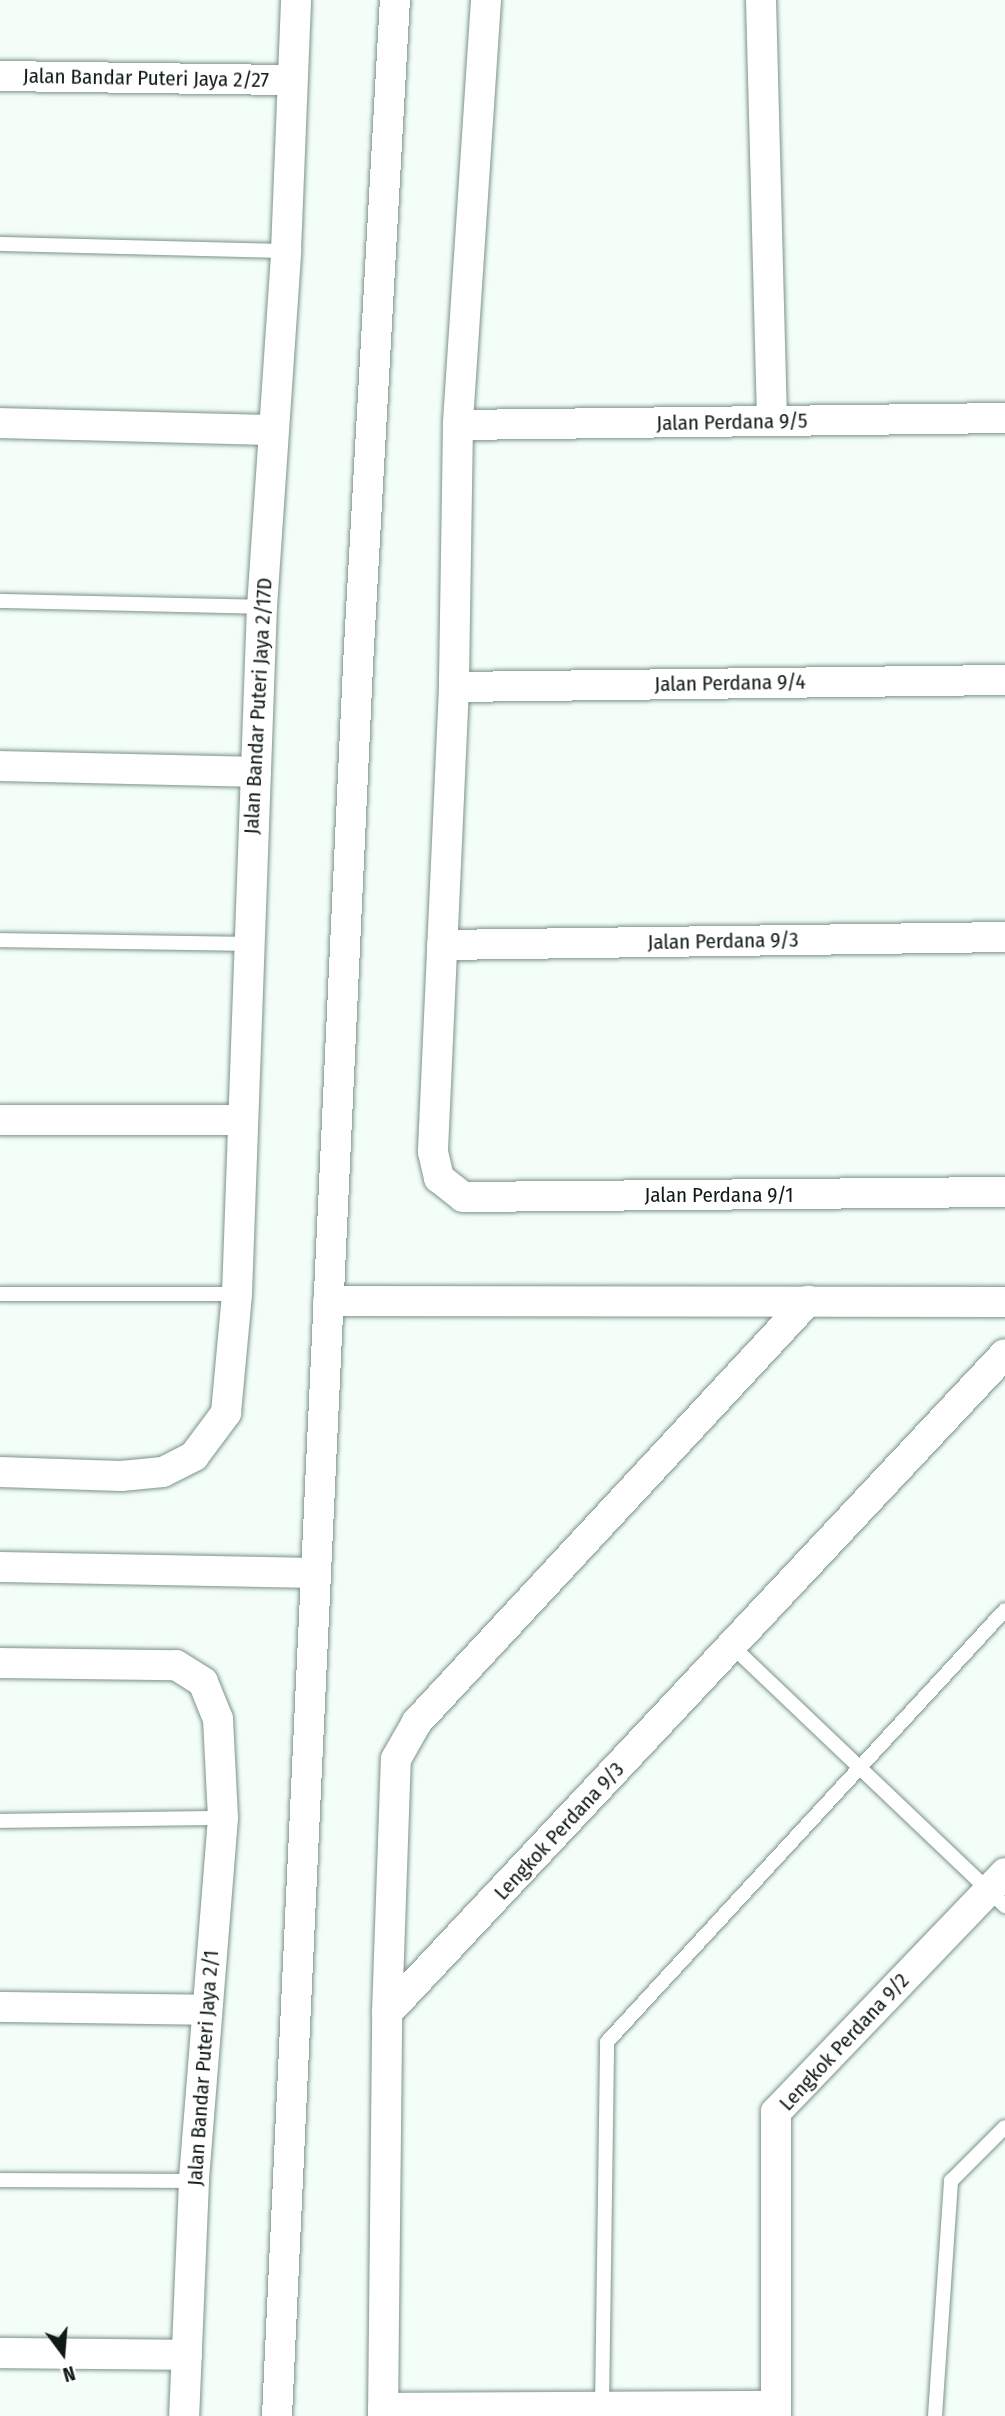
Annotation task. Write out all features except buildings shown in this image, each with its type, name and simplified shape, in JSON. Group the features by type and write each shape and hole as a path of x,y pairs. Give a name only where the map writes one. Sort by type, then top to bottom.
{"street":[{"name":"Jalan Bandar Puteri Jaya 2/17D","path":"0,1472 121,1476 163,1472 194,1456 226,1413 237,1294 247,944 262,607 286,251 296,0"},
{"path":"277,2416 328,1301 395,0"},
{"path":"442,945 454,687 458,425 486,0"},
{"path":"761,0 772,421"},
{"name":"Jalan Bandar Puteri Jaya 2/27","path":"0,76 291,80"},
{"name":"Jalan Perdana 9/5","path":"458,425 1005,418"},
{"path":"0,423 273,430"},
{"name":"Jalan Perdana 9/4","path":"454,687 1005,680"},
{"path":"0,766 256,772"},
{"name":"Jalan Perdana 9/3","path":"442,945 1005,937"},
{"name":"Jalan Perdana 9/1","path":"442,945 433,1152 439,1178 463,1197 1005,1192"},
{"path":"0,1119 241,1120"},
{"path":"328,1301 1005,1301"},
{"path":"775,2411 383,2412 387,2013 396,1759 417,1722 808,1301"},
{"name":"Lengkok Perdana 9/3","path":"387,2013 1005,1354"},
{"path":"0,1567 315,1573"},
{"name":"Jalan Bandar Puteri Jaya 2/1","path":"0,1663 176,1665 203,1682 218,1719 223,1818 194,2181 184,2416"},
{"name":"Lengkok Perdana 9/2","path":"775,2411 776,2112 999,1890"},
{"path":"0,2007 207,2010"},
{"path":"0,2353 187,2355"}],"lane":[{"path":"0,244 286,251"},
{"path":"0,601 262,607"},
{"path":"0,940 247,944"},
{"path":"0,1294 237,1294"},
{"path":"602,2412 607,2042 1005,1610"},
{"path":"733,1647 860,1767 999,1890"},
{"path":"0,1821 223,1818"},
{"path":"935,2416 951,2181 1005,2127"},
{"path":"0,2180 194,2181"}]}
